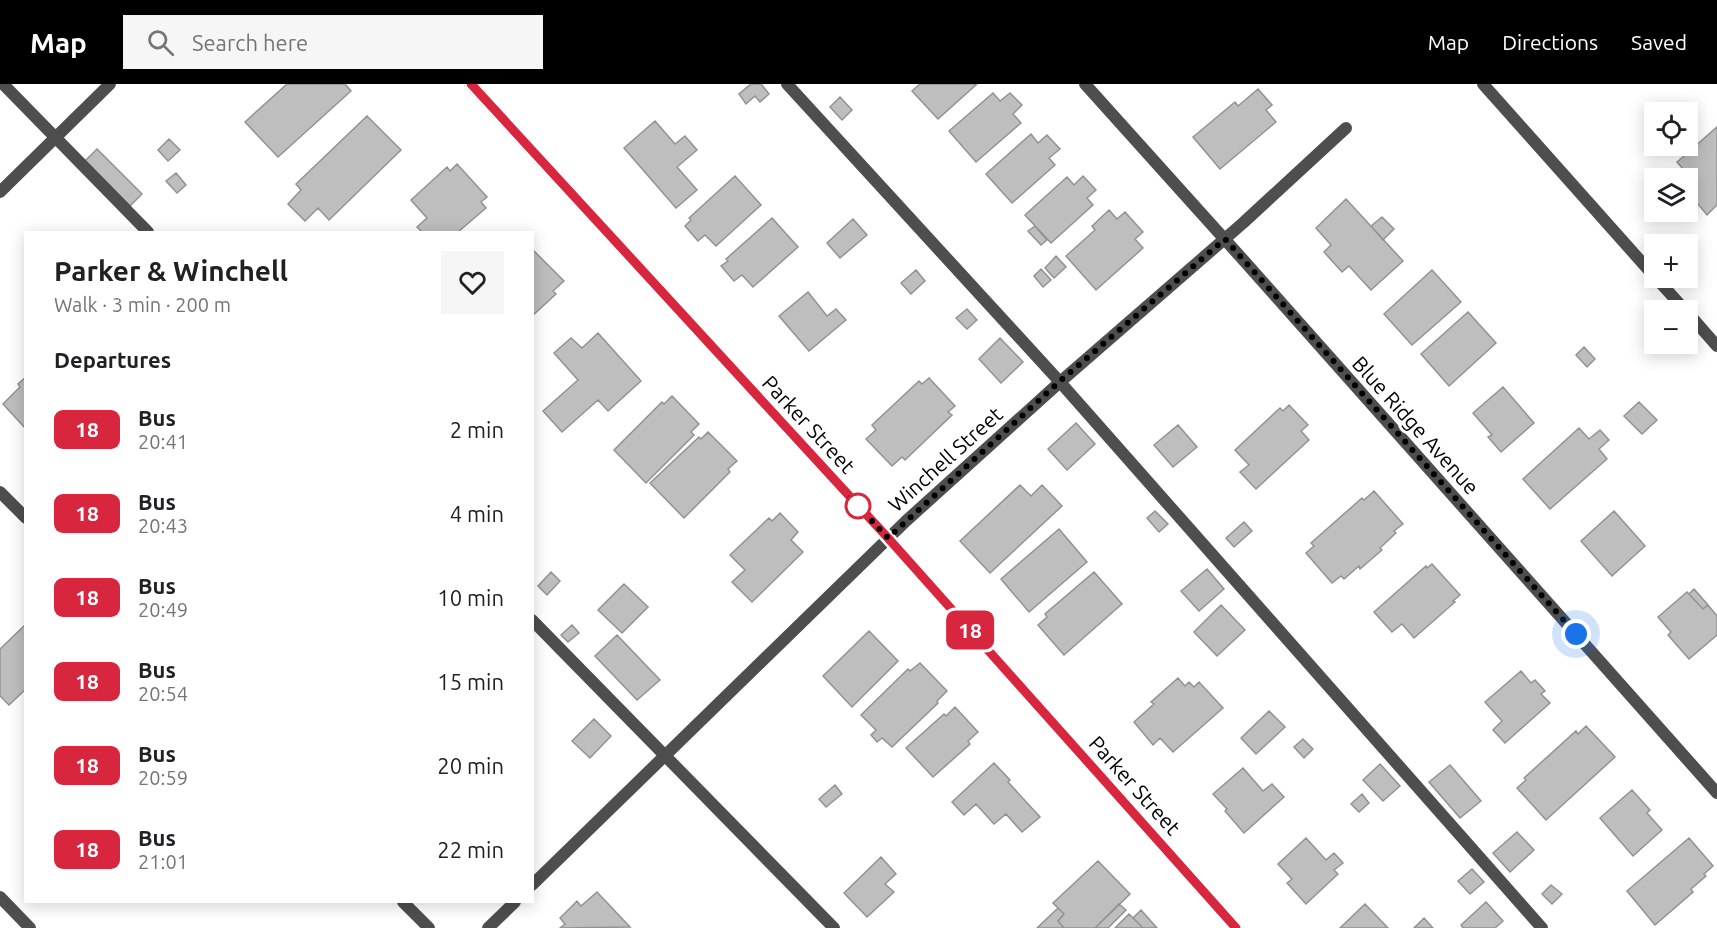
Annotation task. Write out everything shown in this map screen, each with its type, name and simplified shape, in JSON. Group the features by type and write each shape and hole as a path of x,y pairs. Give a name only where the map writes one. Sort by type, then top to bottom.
{"street":[{"path":"3,84 147,231"},
{"path":"0,192 110,84"},
{"name":"Parker Street","path":"471,84 888,538 1236,928"},
{"path":"787,84 1059,382 1542,928"},
{"name":"Blue Ridge Avenue","path":"1085,84 1717,793"},
{"path":"1483,84 1644,265"},
{"name":"Winchell Street","path":"534,883 667,756 888,538 1059,382 1225,239 1346,128"},
{"path":"1665,288 1675,300"},
{"path":"1698,325 1717,346"},
{"path":"0,492 24,516"},
{"path":"534,622 834,928"},
{"path":"0,897 30,928"},
{"path":"404,903 429,928"},
{"path":"488,928 514,903"}],"building":[{"path":"287,84 345,84 351,91 278,157 245,122"},
{"path":"751,84 761,84 769,94 760,102 755,96 746,104 739,94"},
{"path":"920,84 977,84 938,119 912,91"},
{"path":"1258,89 1272,105 1266,110 1276,122 1220,169 1193,137 1235,102 1238,106"},
{"path":"993,93 1000,101 1010,93 1022,105 1013,114 1021,123 976,162 949,131"},
{"path":"840,97 852,110 842,120 830,107"},
{"path":"367,116 401,150 329,220 318,208 305,221 288,204 301,190 296,184"},
{"path":"655,121 675,144 685,136 697,150 677,167 697,190 676,208 624,148"},
{"path":"1717,127 1717,205 1707,215 1698,204 1698,168 1682,168 1677,162 1684,156 1698,156 1698,144"},
{"path":"1031,134 1038,143 1047,135 1060,149 1049,158 1055,165 1012,203 986,174"},
{"path":"169,139 180,150 168,161 158,150"},
{"path":"97,149 142,194 130,206 85,161"},
{"path":"457,164 487,197 481,202 486,208 459,231 421,231 417,227 427,218 411,200 447,167 450,171"},
{"path":"176,173 186,185 177,193 166,181"},
{"path":"735,176 761,205 716,246 705,235 698,241 685,226 691,220 689,218"},
{"path":"1083,176 1096,190 1087,198 1093,205 1051,243 1025,215 1067,177 1074,185"},
{"path":"1346,199 1403,261 1371,290 1349,266 1342,272 1324,252 1331,245 1316,228"},
{"path":"1109,210 1117,219 1125,212 1143,232 1135,239 1143,248 1096,290 1066,256 1095,230 1092,226"},
{"path":"1382,217 1394,229 1383,240 1371,226"},
{"path":"772,218 798,247 753,287 742,275 734,281 721,266"},
{"path":"853,219 867,235 840,258 827,243"},
{"path":"1035,226 1047,240 1041,245 1028,231"},
{"path":"534,251 564,281 553,291 556,294 534,314"},
{"path":"1056,256 1066,267 1054,278 1045,268"},
{"path":"1041,269 1051,280 1043,287 1034,276"},
{"path":"916,270 925,281 911,294 901,283"},
{"path":"1432,270 1461,302 1412,345 1384,314"},
{"path":"808,292 827,316 836,309 846,320 809,351 779,316"},
{"path":"967,309 977,320 967,329 956,318"},
{"path":"1468,312 1496,343 1449,386 1421,354"},
{"path":"598,333 641,381 608,411 598,400 562,432 543,411 578,380 554,353 571,338 582,348"},
{"path":"1000,338 1023,362 1001,383 979,359"},
{"path":"1584,347 1595,359 1587,367 1576,355"},
{"path":"929,378 955,406 948,412 952,415 905,460 902,457 892,466 866,439 876,430 872,425 919,381 922,384"},
{"path":"24,379 24,427 3,404 20,387 18,384"},
{"path":"1503,387 1534,423 1501,452 1488,437 1492,435 1473,413"},
{"path":"672,396 699,424 691,432 694,435 646,483 614,450 662,402 664,404"},
{"path":"1639,402 1657,420 1642,434 1624,416"},
{"path":"1289,405 1308,425 1301,431 1309,440 1256,489 1240,472 1249,465 1235,450 1280,408 1283,411"},
{"path":"1076,423 1095,444 1067,470 1048,449"},
{"path":"1178,425 1197,447 1173,467 1154,445"},
{"path":"1579,428 1589,439 1600,430 1609,440 1599,449 1607,459 1550,509 1523,479"},
{"path":"708,432 737,461 728,469 730,472 684,518 650,483 699,437 701,439"},
{"path":"1020,485 1031,496 1042,485 1062,506 990,573 960,541"},
{"path":"1374,491 1403,524 1380,548 1382,550 1360,569 1359,566 1344,579 1341,576 1332,583 1306,553 1314,546 1311,543 1362,498 1364,500"},
{"path":"1155,511 1168,524 1159,532 1147,518"},
{"path":"1614,511 1645,546 1612,576 1581,541"},
{"path":"780,513 798,532 791,540 803,552 752,602 732,582 745,570 730,555 769,518 772,521"},
{"path":"1244,522 1252,531 1234,547 1226,538"},
{"path":"1059,529 1087,562 1029,612 1001,579"},
{"path":"1432,564 1460,595 1414,638 1402,624 1392,632 1374,612 1426,566 1427,568"},
{"path":"1207,569 1224,589 1199,611 1181,591"},
{"path":"551,572 560,581 547,595 538,586"},
{"path":"1094,572 1122,604 1064,655 1038,625 1047,617 1045,614"},
{"path":"624,584 648,607 622,633 598,610"},
{"path":"1694,589 1708,605 1703,609 1689,594"},
{"path":"1687,592 1703,609 1708,605 1717,616 1717,635 1689,659 1668,635 1671,632 1658,617"},
{"path":"1221,605 1245,630 1217,656 1194,632"},
{"path":"572,625 579,633 568,642 561,635"},
{"path":"24,626 24,691 9,705 0,696 0,649"},
{"path":"869,631 898,661 852,707 823,676"},
{"path":"617,635 660,680 637,700 595,656"},
{"path":"920,663 947,691 937,701 938,703 892,747 882,738 877,742 871,735 876,730 861,715 908,669 910,671"},
{"path":"1521,671 1531,683 1535,680 1545,691 1541,694 1550,703 1505,743 1493,730 1502,721 1485,702"},
{"path":"1178,678 1185,686 1189,682 1194,687 1199,682 1223,708 1173,752 1160,738 1153,745 1134,722 1154,704 1151,702"},
{"path":"955,707 978,732 968,741 970,744 933,777 906,748"},
{"path":"1269,711 1285,727 1256,754 1241,738"},
{"path":"594,719 611,736 590,758 572,741"},
{"path":"1586,726 1615,757 1546,820 1517,788 1526,780 1524,778 1576,731 1578,734"},
{"path":"1303,739 1313,749 1304,758 1294,747"},
{"path":"994,763 1040,817 1022,832 1006,814 994,824 976,804 964,815 952,802"},
{"path":"1380,764 1400,786 1383,801 1363,780"},
{"path":"1450,765 1481,801 1460,818 1429,782"},
{"path":"1243,768 1263,791 1272,784 1284,797 1244,833 1213,794"},
{"path":"835,785 842,794 826,807 819,799"},
{"path":"1632,790 1650,810 1647,813 1662,830 1633,856 1600,818"},
{"path":"1362,794 1369,803 1359,812 1351,804"},
{"path":"1517,832 1534,850 1510,872 1493,853"},
{"path":"1306,838 1326,860 1334,853 1343,863 1334,870 1338,874 1306,904 1287,883 1292,879 1278,864"},
{"path":"1689,838 1713,866 1704,874 1706,876 1691,889 1693,892 1655,925 1627,891"},
{"path":"881,857 896,874 885,884 894,892 867,917 844,893"},
{"path":"1098,861 1130,894 1095,928 1064,928 1058,921 1064,914 1053,903"},
{"path":"1472,869 1484,882 1470,894 1458,881"},
{"path":"1551,885 1562,894 1552,904 1542,894"},
{"path":"597,892 630,927 560,928 565,924 560,918 577,901 581,906"},
{"path":"1486,902 1503,921 1495,928 1463,928 1461,925"},
{"path":"1119,904 1126,910 1108,928 1095,928"},
{"path":"1365,904 1388,928 1340,928"},
{"path":"1058,908 1064,914 1058,921 1064,928 1037,928"},
{"path":"1141,910 1157,928 1143,928 1133,918"},
{"path":"1129,914 1143,928 1115,928"},
{"path":"1424,918 1433,928 1414,928"}],"bus line":[{"name":"18","path":"471,84 888,538 1236,928"}],"route":[{"path":"858,506 850,498 888,538 1059,382 1225,239 1576,634"}]}
